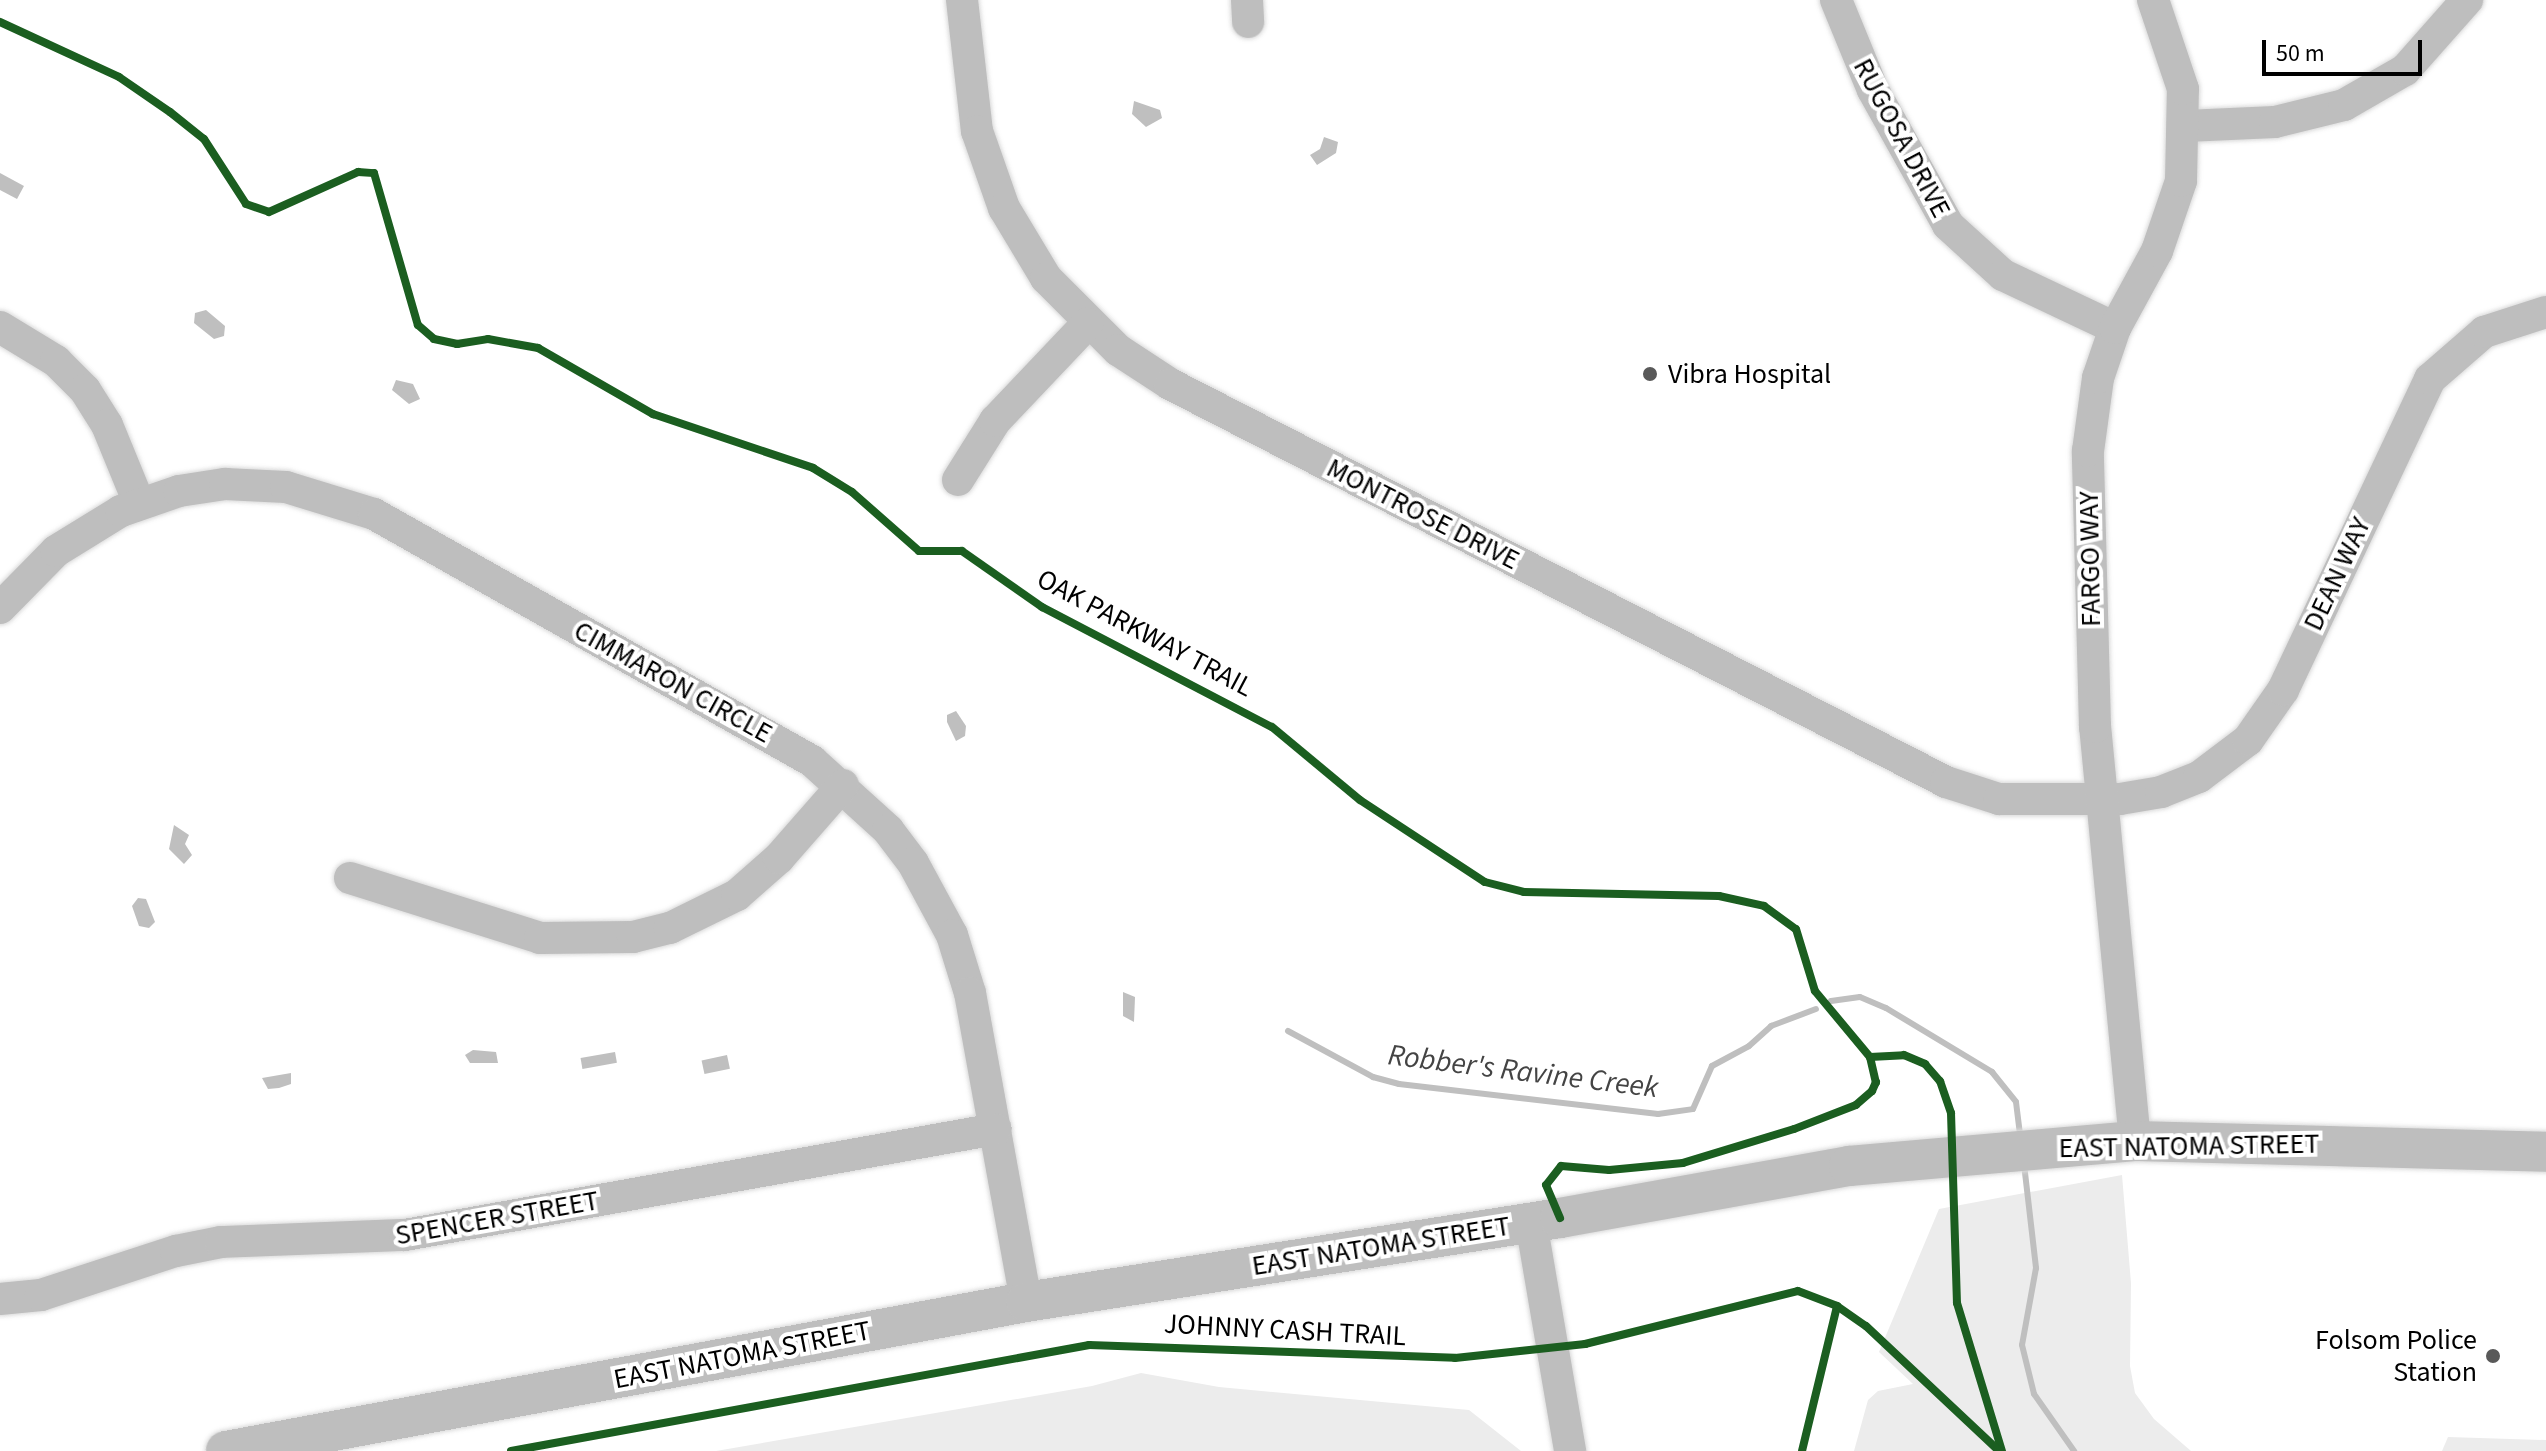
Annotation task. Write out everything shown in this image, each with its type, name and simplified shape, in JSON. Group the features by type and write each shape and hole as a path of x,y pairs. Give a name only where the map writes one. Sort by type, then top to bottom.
{"main road":[{"name":"EAST NATOMA STREET","path":"226,1451 1026,1302 1907,1160 2116,1142 2546,1152"}],"street":[{"name":"MONTROSE DRIVE","path":"962,0 969,90 988,170 1023,244 1087,324 1170,384 1946,782 1999,799 2100,799"},
{"name":"RUGOSA DRIVE","path":"1836,0 1873,90 1948,225 2003,275 2115,328"},
{"name":"FARGO WAY","path":"2116,1142 2088,451 2098,378 2115,328 2171,216 2181,181 2186,126 2179,71 2153,0"},
{"path":"2186,126 2275,122 2344,105 2405,70 2467,0"},
{"name":"DEAN WAY","path":"2100,799 2140,797 2180,785 2216,766 2248,740 2283,690 2430,379 2484,332 2546,312"},
{"path":"958,480 995,421 1087,324"},
{"path":"0,327 56,361 85,390 107,425 139,503"},
{"name":"CIMMARON CIRCLE","path":"0,608 68,542 139,503 179,491 256,484 346,502 781,741 843,785 913,863 952,935 970,993 1026,1302"},
{"path":"350,878 540,938 633,937 670,928 737,895 779,858 843,785"},
{"name":"SPENCER STREET","path":"0,1299 41,1295 176,1251 221,1242 405,1235 996,1129"},
{"path":"1531,1222 1570,1451"}],"shaded area":[{"path":"1134,101 1160,110 1162,118 1146,127 1132,114"},
{"path":"1324,137 1338,142 1336,153 1317,165 1310,155 1320,149"},
{"path":"0,173 24,186 17,199 0,190"},
{"path":"206,310 225,326 224,336 214,339 194,323 195,313"},
{"path":"396,380 413,384 420,399 409,404 392,390"},
{"path":"956,711 966,726 965,736 956,741 947,715"},
{"path":"174,825 189,835 185,844 192,855 184,864 169,849"},
{"path":"138,898 146,899 155,922 149,928 139,926 132,906"},
{"path":"1123,992 1135,997 1134,1022 1123,1016"},
{"path":"473,1050 496,1052 498,1063 470,1063 465,1055"},
{"path":"615,1052 617,1063 582,1069 581,1058"},
{"path":"727,1055 730,1069 704,1074 702,1060"},
{"path":"291,1073 291,1084 279,1088 268,1089 262,1078"},
{"path":"2122,1175 2131,1283 2130,1366 2135,1393 2154,1419 2191,1451 1854,1451 1868,1400 1878,1391 1913,1384 1879,1352 1939,1209"},
{"path":"1141,1373 1219,1387 1469,1410 1521,1451 716,1451 1092,1386"},
{"path":"2448,1437 2546,1440 2546,1451 2442,1451"}],"waterway":[{"name":"Robber's Ravine Creek","path":"1831,1001 1860,997 1886,1008 1992,1072 2016,1102 2020,1137"},
{"name":"Robber's Ravine Creek","path":"1288,1031 1373,1077 1399,1084 1658,1114 1693,1109 1712,1066 1749,1046 1771,1026 1816,1009"},
{"name":"Robber's Ravine Creek","path":"2024,1164 2036,1268 2022,1345 2034,1394 2074,1451"}],"cycle path":[{"name":"OAK PARKWAY TRAIL","path":"0,22 119,77 170,112 204,139 246,204 269,212 358,172 374,173 418,325 434,339 457,344 488,339 538,348 653,414 813,468 852,492 919,551 962,551 1042,607 1272,727 1360,800 1485,882 1524,892 1719,896 1764,906 1796,929 1815,991 1870,1057 1876,1082 1872,1091 1856,1105 1794,1129 1683,1163 1609,1170 1561,1166 1546,1185 1560,1218"},
{"path":"1870,1057 1904,1055 1925,1064 1940,1081 1951,1113 1957,1303 2002,1451"},
{"name":"JOHNNY CASH TRAIL","path":"511,1451 1089,1345 1455,1358 1585,1344 1798,1291 1837,1306 1866,1326 1999,1451"},
{"path":"1802,1451 1837,1306"}],"place":[{"name":"Vibra Hospital","path":"1650,374"},
{"name":"Folsom Police Station","path":"2493,1356"}]}
